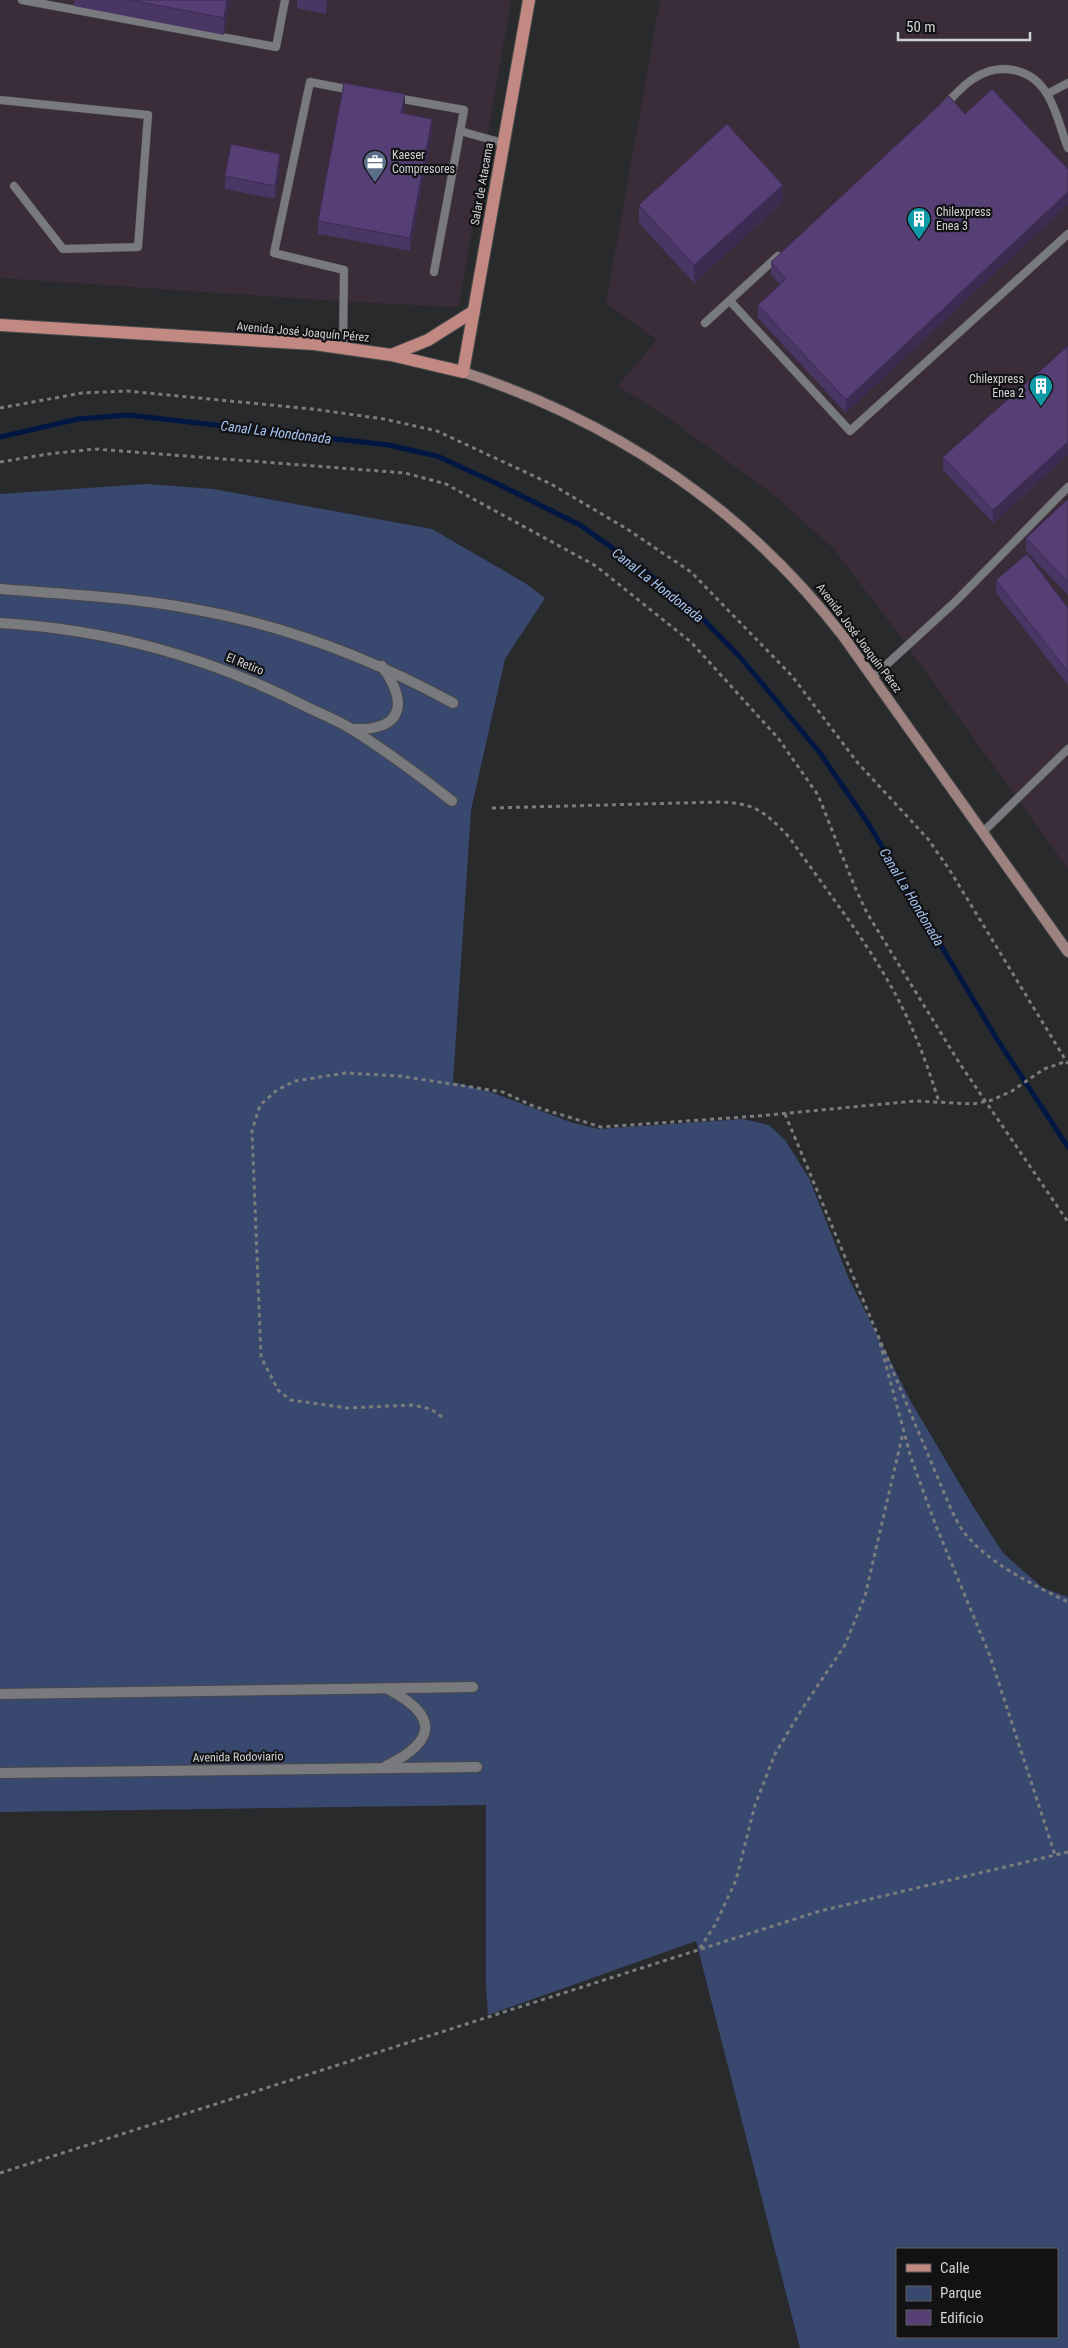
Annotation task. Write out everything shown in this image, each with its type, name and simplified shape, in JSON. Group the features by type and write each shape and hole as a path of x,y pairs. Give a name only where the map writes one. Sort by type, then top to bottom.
{"main road":[{"name":"Salar de Atacama","path":"463,372 528,0"},
{"path":"391,355 428,340 474,311"},
{"name":"Avenida José Joaquín Pérez","path":"0,325 343,347 391,355 463,372 529,396 569,413 624,442 683,481 741,527 790,573 827,615 1068,952"}],"street":[{"path":"0,589 112,598 194,609 310,638 382,666 453,703"},
{"name":"El Retiro","path":"0,623 95,634 168,650 235,673 351,729 392,756 452,801"},
{"path":"351,729 376,727 387,722 396,714 398,707 397,692 382,666"},
{"path":"0,1694 473,1687"},
{"path":"382,1767 410,1751 424,1738 426,1730 425,1720 416,1708 386,1688"},
{"name":"Avenida Rodoviario","path":"0,1773 477,1767"}],"lane":[{"path":"22,0 276,47 285,0"},
{"path":"936,112 973,79 1003,69 1016,69 1029,74 1047,94 1068,148"},
{"path":"343,347 344,270 274,253 310,82 358,91"},
{"path":"1047,94 1068,83"},
{"path":"387,96 464,110 434,272"},
{"path":"0,100 148,115 138,247 63,249 14,186"},
{"path":"460,131 503,143"},
{"path":"730,300 850,431 1068,234"},
{"path":"706,323 781,254"},
{"path":"873,677 955,602 1068,487"},
{"path":"983,832 1068,749"}],"path":[{"path":"0,408 82,393 127,391 312,409 384,419 437,432 551,484 626,529 691,572 737,618 792,676 857,762 928,839 954,877 1067,1062 1044,1069 1012,1091 973,1104 915,1101 785,1114 601,1127 533,1106 503,1092 400,1076 345,1073 295,1080 271,1095 260,1105 252,1131 261,1357 278,1390 291,1400 347,1408 413,1405 431,1409 442,1418"},
{"path":"0,462 95,449 406,473 446,484 596,566 691,642 778,738 818,795 854,886 868,914 960,1064 1068,1222"},
{"path":"492,808 718,802 737,803 757,808 789,837 882,972 903,1008 922,1049 939,1102"},
{"path":"785,1114 950,1507 962,1530 982,1551 1010,1570 1068,1602"},
{"path":"878,1335 903,1433 936,1526 990,1656 1055,1855"},
{"path":"700,1949 719,1916 736,1880 755,1805 775,1754 802,1708 832,1667 856,1621 865,1596 903,1433"},
{"path":"0,2173 820,1911 1068,1852"}],"shaded area":[{"path":"0,0 511,0 459,305 456,307 352,302 0,278"},
{"path":"660,0 1068,0 1068,869 894,628 833,548 774,495 667,417 618,386 657,340 606,304"}],"green space":[{"path":"146,484 213,489 432,529 525,583 545,598 505,659 471,810 453,1082 488,1091 573,1123 599,1129 743,1119 769,1125 785,1140 809,1178 849,1279 910,1400 971,1503 1003,1553 1043,1588 1068,1597 1068,2348 800,2348 696,1941 488,2015 486,1986 486,1805 0,1812 0,494"}],"building":[{"path":"130,0 227,0 224,18"},
{"name":"Kaeser Compresores","path":"344,83 405,94 401,113 432,119 410,238 318,221"},
{"name":"Chilexpress Enea 3","path":"992,89 1068,169 1068,192 846,400 758,305 786,279 771,262 949,96 965,114"},
{"path":"727,124 783,185 694,265 639,205"},
{"path":"231,144 280,154 275,186 225,176"},
{"name":"Chilexpress Enea 2","path":"1068,346 1068,442 993,510 943,457"},
{"path":"1068,499 1068,582 1026,538"},
{"path":"1027,554 1068,608 1068,672 996,580"}],"waterway":[{"name":"Canal La Hondonada","path":"0,437 78,419 128,415 388,445 437,456 580,525 645,571 696,612 740,657 820,753 868,823 995,1036 1068,1147"}],"place":[{"name":"Kaeser Compresores","path":"375,183"},
{"name":"Chilexpress Enea 3","path":"919,240"},
{"name":"Chilexpress Enea 2","path":"1041,407"}]}
